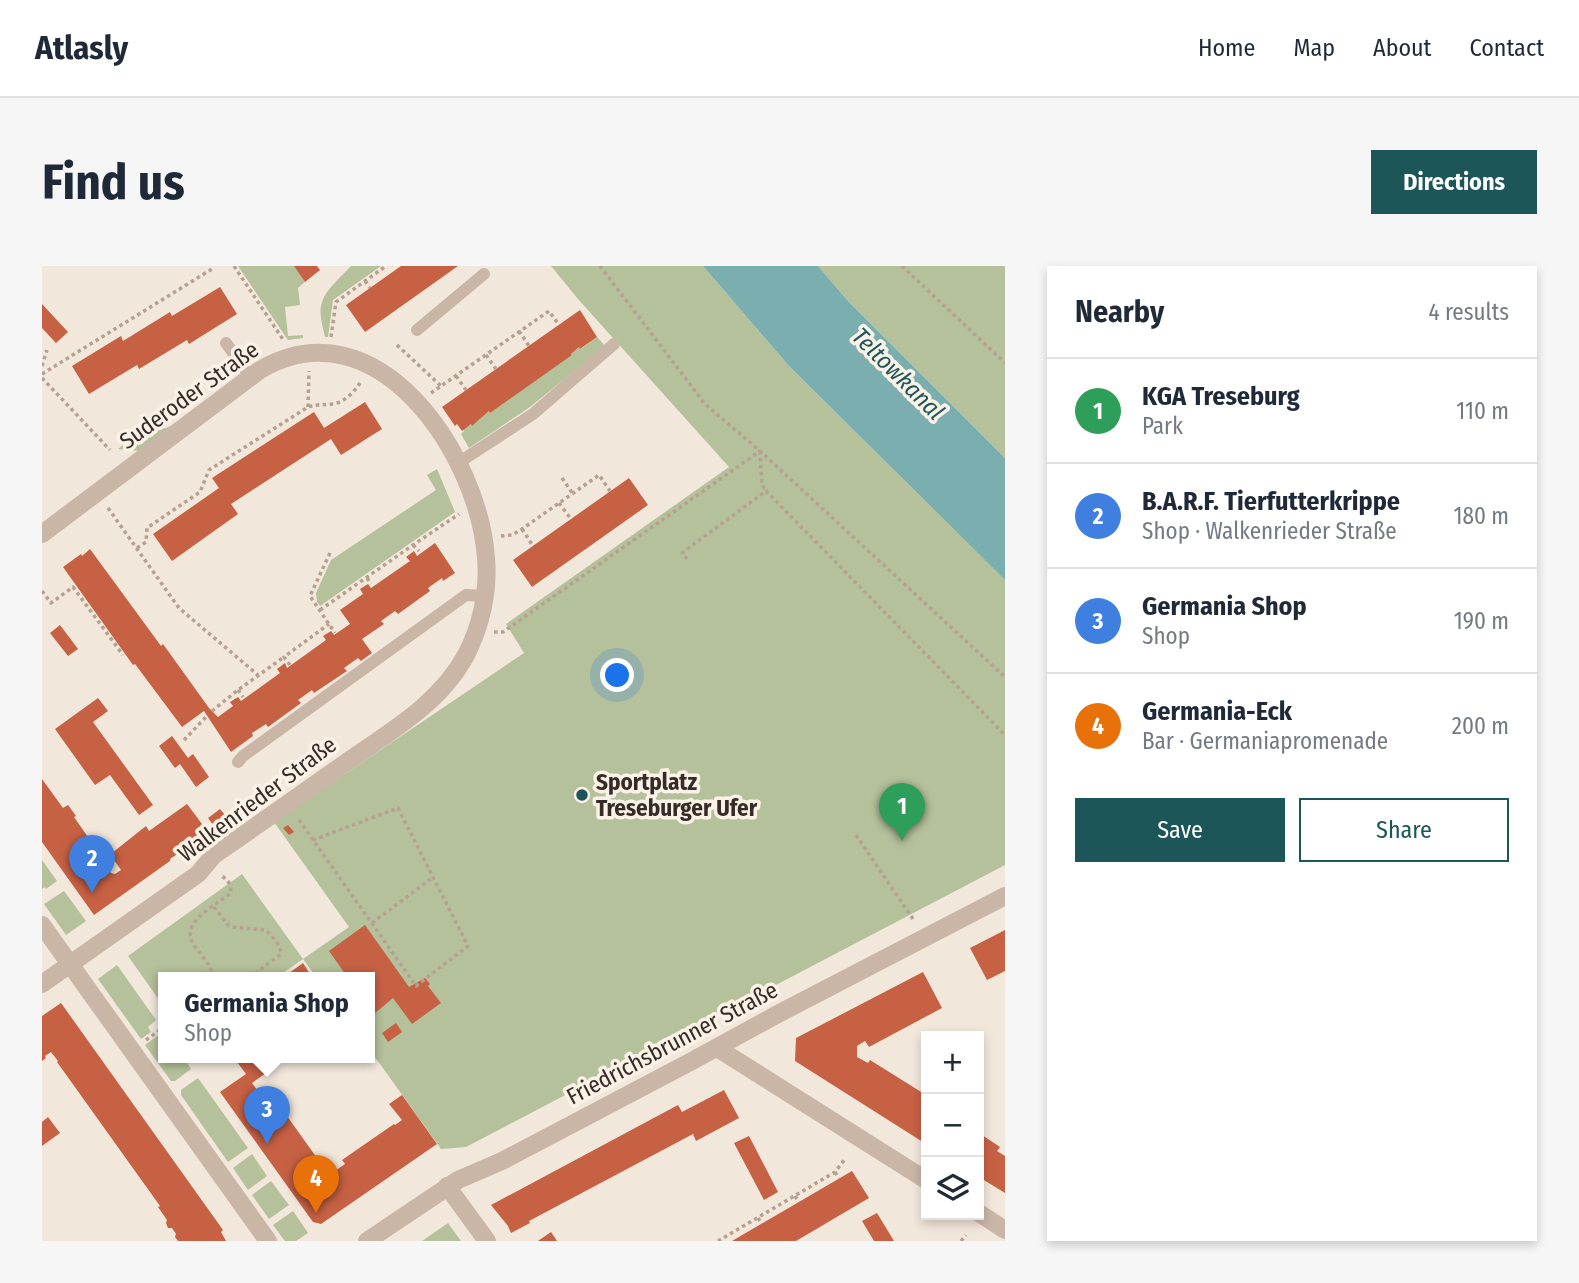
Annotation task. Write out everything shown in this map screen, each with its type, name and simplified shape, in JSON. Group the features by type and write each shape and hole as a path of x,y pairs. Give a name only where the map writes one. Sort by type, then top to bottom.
{"street":[{"name":"Suderoder Straße","path":"42,534 250,376 281,359 306,352 334,353 364,362 384,374 415,400 440,432 458,463 476,504 484,539 487,577 483,632"},
{"name":"Walkenrieder Straße","path":"42,984 198,874 207,862 404,722 438,693 483,632"},
{"name":"Friedrichsbrunner Straße","path":"367,1241 469,1174 502,1161 1005,896"},
{"path":"42,925 268,1241"},
{"path":"717,1048 921,1177"},
{"path":"447,1186 487,1241"},
{"path":"984,1216 1005,1230"}],"lane":[{"path":"417,330 484,274"},
{"path":"226,344 250,376"},
{"path":"458,463 533,414 614,344"},
{"path":"238,762 466,596 485,596"}],"path":[{"path":"110,450 42,376 213,266"},
{"path":"234,266 287,345"},
{"path":"331,342 336,302 386,266"},
{"path":"600,266 705,404 760,451 1005,677"},
{"path":"902,266 1005,363"},
{"path":"365,281 370,288"},
{"path":"426,396 549,311 559,325"},
{"path":"519,331 529,346"},
{"path":"397,345 441,386"},
{"path":"42,366 47,350"},
{"path":"486,355 496,369"},
{"path":"309,369 309,407"},
{"path":"456,376 466,390"},
{"path":"137,548 146,542 147,528 200,492 209,470 309,407 336,404 354,392 363,380"},
{"path":"760,451 762,485 766,491 1005,734"},
{"path":"483,632 503,632 760,451"},
{"path":"496,537 512,535 522,529 599,475 610,491"},
{"path":"562,478 573,494"},
{"path":"687,559 682,553 766,491"},
{"path":"559,503 571,519"},
{"path":"110,511 179,608 258,675"},
{"path":"320,610 461,513"},
{"path":"522,529 533,546"},
{"path":"413,545 419,551"},
{"path":"330,553 310,596 335,633"},
{"path":"367,578 371,584"},
{"path":"42,591 51,603 73,587 123,655"},
{"path":"212,711 329,624"},
{"path":"284,657 290,665"},
{"path":"238,690 243,697"},
{"path":"184,740 207,716"},
{"path":"288,804 313,840 416,986 468,946 398,808 313,840"},
{"path":"856,835 913,919"},
{"path":"207,862 227,879 232,890 194,920 190,931 190,937 213,972"},
{"path":"372,923 432,878"},
{"path":"214,906 228,925 265,930 280,948 281,954 257,972"},
{"path":"718,1241 835,1172 845,1159"},
{"path":"835,1172 839,1178"},
{"path":"795,1196 799,1202"},
{"path":"758,1217 761,1223"},
{"path":"961,1241 966,1235"}],"green space":[{"path":"238,266 295,266 305,282 298,288 300,305 285,307 288,336 303,335 303,338 288,340"},
{"path":"351,266 381,266 333,300 328,337 325,337 321,315 322,302"},
{"path":"551,266 703,266 789,366 1005,580 1005,865 466,1147 441,1149 375,1057 375,972 313,972 303,959 349,927 274,822 524,653 506,624 729,467"},
{"path":"818,266 1005,266 1005,458 848,301"},
{"path":"597,337 605,346 530,407 469,448 461,434 463,429 473,425 489,411 572,355 579,347 581,349"},
{"path":"176,424 141,451 118,449 142,431"},
{"path":"437,469 455,512 320,606 316,593 331,560 436,490 427,475"},
{"path":"42,860 57,881 46,889 42,889"},
{"path":"242,874 303,959 285,972 158,972 158,998 128,956"},
{"path":"64,891 86,921 66,935 44,904"},
{"path":"117,965 156,1020 148,1027 151,1032 141,1039 98,979"},
{"path":"158,1035 158,1063 145,1045"},
{"path":"158,1063 187,1063 191,1069 171,1081"},
{"path":"198,1078 248,1148 228,1162 181,1095 181,1090"},
{"path":"252,1154 267,1176 248,1190 233,1168"},
{"path":"271,1181 289,1205 269,1219 252,1195"},
{"path":"293,1211 308,1233 296,1241 285,1241 273,1225"},
{"path":"448,1223 461,1241 422,1241"}],"water":[{"name":"Teltowkanal","path":"703,266 818,266 848,301 1005,458 1005,580 789,366"}],"building":[{"path":"294,266 317,266 320,270 305,282"},
{"path":"401,266 458,266 365,332 346,305"},
{"path":"220,287 237,314 189,344 187,340 139,369 137,365 89,394 72,366 121,336 123,341 170,312 172,316"},
{"path":"42,304 68,332 56,343 42,328"},
{"path":"580,310 597,337 580,349 579,347 572,355 490,413 489,411 472,426 471,424 462,431 457,424 455,426 442,407"},
{"path":"365,402 382,429 341,455 331,439 231,504 238,514 172,561 153,534 219,488 212,478 314,412 324,428"},
{"path":"629,478 648,505 532,587 513,560"},
{"path":"435,543 455,573 428,588 430,591 398,614 395,611 381,621 384,624 362,639 372,653 361,661 358,658 344,668 347,671 314,693 312,690 298,700 301,703 268,727 266,724 252,733 253,736 231,752 204,711 182,727 135,664 133,665 63,567 90,549 161,646 163,644 218,717 233,706 230,702 238,697 241,701 280,673 277,669 285,663 287,668 326,640 323,636 331,631 334,635 350,624 340,610 363,594 360,589 368,584 371,588 410,561 406,557 414,551 417,556"},
{"path":"60,625 78,649 68,656 50,633"},
{"path":"98,698 108,711 93,722 153,805 139,815 110,775 95,785 55,729"},
{"path":"172,736 188,758 193,754 209,777 196,787 180,764 175,768 159,746"},
{"path":"42,779 63,808 68,805 111,873 115,874 121,870 112,853 146,826 149,831 187,804 207,835 94,915 42,842"},
{"path":"220,809 229,820 216,829 208,818"},
{"path":"288,825 294,832 289,835 283,828"},
{"path":"365,925 409,987 425,978 441,1003 412,1024 393,998 375,1013 375,972 344,972 329,951"},
{"path":"1005,930 1005,971 987,980 970,948"},
{"path":"303,963 309,972 290,972"},
{"path":"923,972 942,1008 869,1047 865,1041 857,1046 857,1057 868,1063 870,1060 921,1092 921,1141 795,1061 796,1038"},
{"path":"61,1003 223,1230 221,1232 226,1241 178,1241 172,1228 168,1228 167,1220 158,1207 160,1206 58,1061 51,1052 42,1061 42,1016"},
{"path":"396,1023 402,1032 388,1042 382,1033"},
{"path":"238,1063 280,1063 252,1083 280,1121 287,1116 329,1175 345,1164 342,1160 402,1120 389,1104 402,1095 437,1144 321,1224 313,1222 220,1092 246,1074"},
{"path":"724,1090 739,1118 696,1141 693,1134 511,1233 491,1205 678,1105 682,1112"},
{"path":"48,1117 60,1133 42,1146 42,1122"},
{"path":"749,1136 778,1192 764,1200 734,1143"},
{"path":"984,1136 1000,1147 997,1151 1005,1156 1005,1193 984,1180"},
{"path":"852,1171 869,1198 796,1241 732,1241"},
{"path":"877,1213 894,1241 874,1241 862,1221"},
{"path":"551,1232 557,1241 538,1241"}],"place":[{"name":"Sportplatz Treseburger Ufer","path":"582,795"},
{"name":"KGA Treseburg","path":"902,841"},
{"name":"B.A.R.F. Tierfutterkrippe","path":"92,893"},
{"name":"Germania Shop","path":"267,1144"},
{"name":"Germania-Eck","path":"316,1213"}]}
